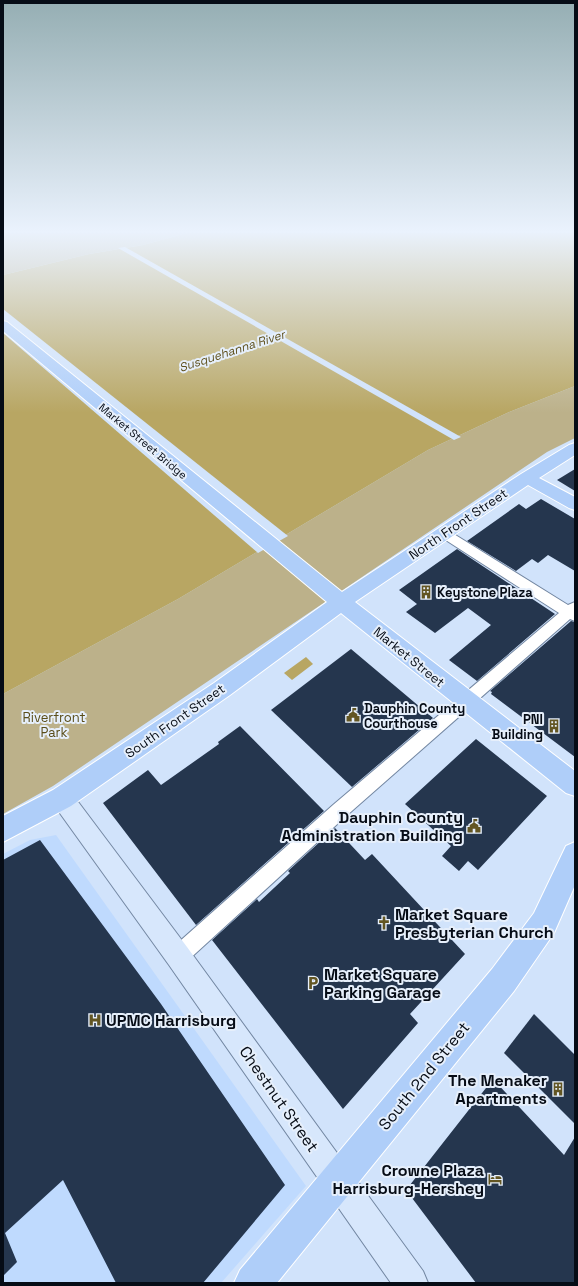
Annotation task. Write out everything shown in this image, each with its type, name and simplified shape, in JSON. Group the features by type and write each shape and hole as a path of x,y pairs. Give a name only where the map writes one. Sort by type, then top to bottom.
{"main road":[{"name":"Market Street Bridge","path":"3,325 284,556"},
{"name":"North Front Street","path":"341,602 527,478 575,448"},
{"path":"527,478 575,504"},
{"name":"Market Street","path":"284,556 465,702 575,785"},
{"name":"South Front Street","path":"3,830 62,798 222,689 341,602"},
{"name":"Chestnut Street","path":"62,798 178,956 411,1283"},
{"name":"South 2nd Street","path":"253,1283 503,980 544,923 575,855"}],"street":[{"path":"178,956 339,811 573,611 445,534"}],"shaded area":[{"name":"UPMC Harrisburg","path":"56,835 306,1186 221,1283 3,1283 3,854 30,840"}],"green space":[{"name":"Riverfront Park","path":"575,386 575,438 547,452 53,786 3,814 3,694 178,599 428,450 507,413"}],"water":[{"name":"Susquehanna River","path":"3,293 575,293 575,386 507,413 428,450 178,599 3,694"},
{"path":"306,657 313,664 292,680 284,673"}],"pier":[{"path":"197,293 206,293 461,437 454,440"},
{"path":"3,309 288,536 258,553 3,333"}],"building":[{"path":"575,469 575,491 557,480"},
{"path":"541,499 575,519 575,571 548,555 538,563 532,559 516,571 467,541 519,504 526,509"},
{"path":"457,549 555,614 477,681 449,660 491,625 468,608 435,633 406,612 417,604 399,590"},
{"name":"PNI Building","path":"571,621 575,622 575,757 491,694 492,692 490,691"},
{"name":"Dauphin County Courthouse","path":"351,649 433,718 352,787 271,710"},
{"path":"240,726 324,811 196,925 103,803 148,770 161,785 219,744 218,742"},
{"name":"Dauphin County Administration Building","path":"476,739 547,796 478,870 468,861 459,871 442,856 451,846 405,804"},
{"path":"335,828 365,860 372,854 465,954 410,1014 418,1023 343,1109 212,940 257,899 259,902 290,873 288,871"},
{"name":"UPMC Harrisburg","path":"40,840 161,1004 285,1185 203,1283 116,1283 63,1180 5,1233 17,1262 3,1276 3,860"},
{"name":"The Menaker Apartments","path":"534,1014 575,1055 575,1124 504,1053"},
{"name":"Crowne Plaza Harrisburg-Hershey","path":"493,1079 564,1155 575,1137 575,1283 476,1283 406,1190"}],"place":[{"name":"Keystone Plaza","path":"426,592"},
{"name":"Dauphin County Courthouse","path":"353,715"},
{"name":"PNI Building","path":"554,726"},
{"name":"Dauphin County Administration Building","path":"474,826"},
{"name":"Market Square Presbyterian Church","path":"384,923"},
{"name":"Market Square Parking Garage","path":"313,983"},
{"name":"UPMC Harrisburg","path":"95,1020"},
{"name":"The Menaker Apartments","path":"558,1089"},
{"name":"Crowne Plaza Harrisburg-Hershey","path":"495,1179"}]}
